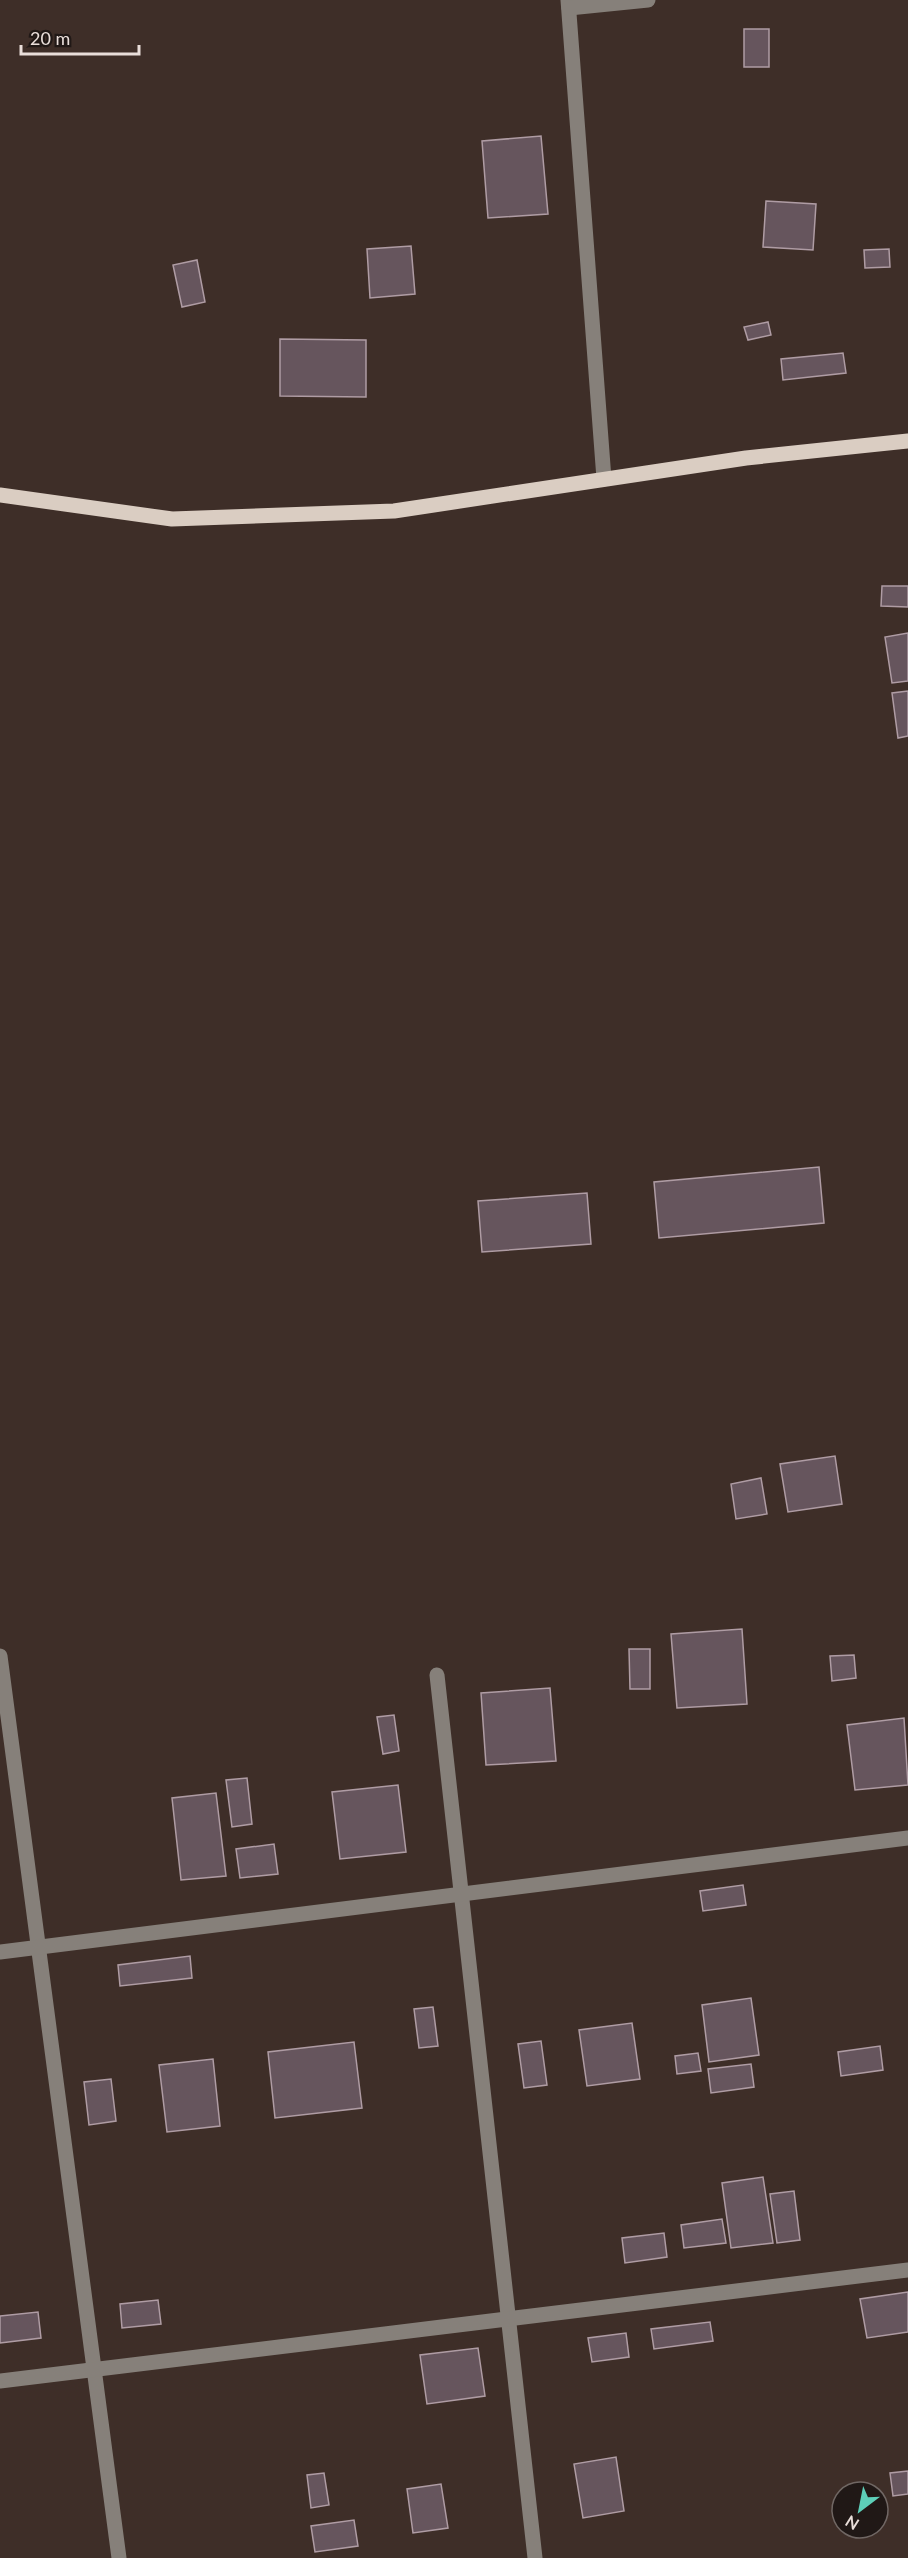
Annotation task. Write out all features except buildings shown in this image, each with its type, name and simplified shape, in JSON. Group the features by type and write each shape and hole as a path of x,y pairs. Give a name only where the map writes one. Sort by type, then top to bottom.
{"main road":[{"path":"0,495 172,519 394,511 746,458 908,441"}],"street":[{"path":"604,479 568,4 648,0"},
{"path":"0,1656 119,2558"},
{"path":"437,1675 535,2558"},
{"path":"0,1952 908,1838"},
{"path":"0,2381 908,2270"}]}
